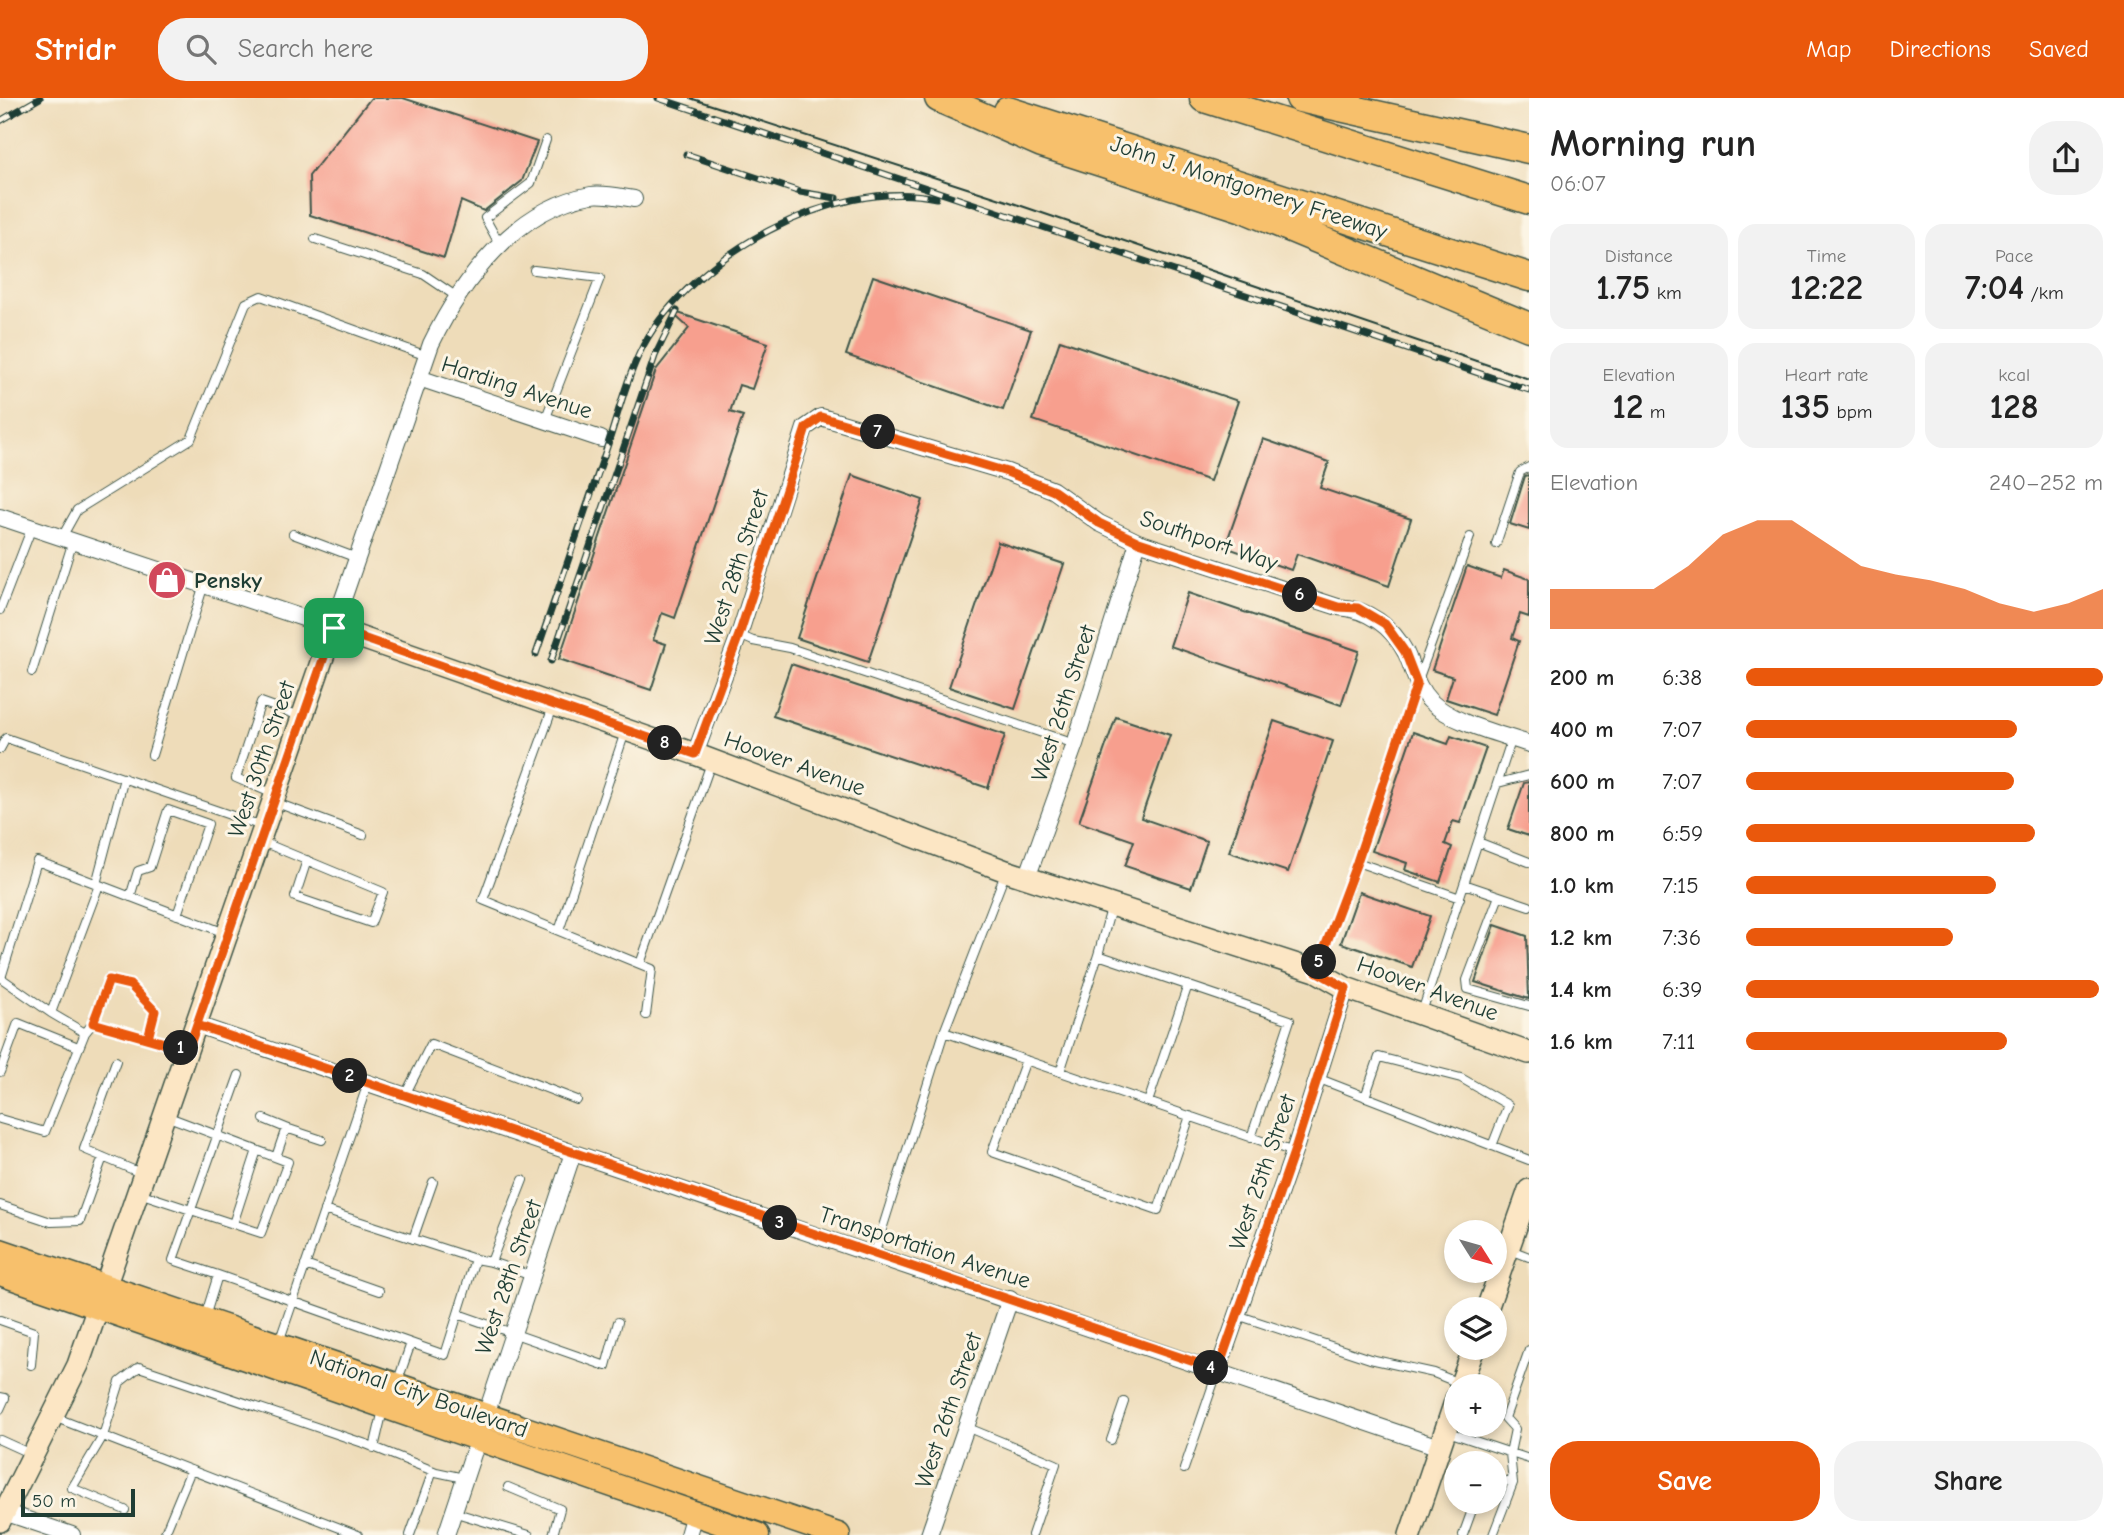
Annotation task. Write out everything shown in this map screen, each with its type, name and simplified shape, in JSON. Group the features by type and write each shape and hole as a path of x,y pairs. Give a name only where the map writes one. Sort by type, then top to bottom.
{"highway":[{"path":"939,98 1042,143 1243,208 1529,327"},
{"name":"John J. Montgomery Freeway","path":"968,98 1529,277"},
{"path":"1204,98 1529,200"},
{"path":"1300,98 1529,149"}],"main road":[{"name":"National City Boulevard","path":"0,1251 103,1297 384,1407 477,1439 691,1525 757,1535"},
{"name":"National City Boulevard","path":"0,1273 204,1320 838,1535"}],"street":[{"name":"West 30th Street","path":"2,1516 78,1365 419,378 447,310 500,245 535,218 559,205 593,194 634,199"},
{"name":"Harding Avenue","path":"419,378 601,439"},
{"name":"West 28th Street","path":"704,757 739,635 806,428 821,417 838,420"},
{"name":"Southport Way","path":"838,420 1007,472 1042,486 1099,523 1139,542 1338,607 1358,608 1385,624 1405,652 1417,683 1431,702 1458,718 1529,744"},
{"name":"Hoover Avenue","path":"0,517 626,729 1006,871 1316,971 1346,988 1529,1053"},
{"name":"West 26th Street","path":"1027,878 1075,744 1139,542"},
{"name":"West 25th Street","path":"1218,1370 1294,1152 1346,988"},
{"name":"Transportation Avenue","path":"197,1025 1218,1370 1442,1439"},
{"name":"West 28th Street","path":"446,1535 573,1153"},
{"path":"1491,1297 1529,1190"},
{"name":"West 26th Street","path":"929,1535 1010,1299"},
{"path":"1410,1535 1444,1433"},
{"path":"2,1516 72,1535"}],"lane":[{"path":"500,245 485,218 531,183 546,139"},
{"path":"315,239 423,274 457,297"},
{"path":"534,270 600,278 545,420"},
{"path":"32,672 77,510 191,439 246,303 261,296 427,356"},
{"path":"1496,544 1520,472 1529,467"},
{"path":"0,610 4,590 32,527"},
{"path":"293,534 358,558"},
{"path":"1316,971 1357,862 1417,683 1470,537"},
{"path":"152,755 204,584"},
{"path":"739,635 753,641 790,648 1075,744"},
{"path":"303,717 261,702 236,778 275,798 363,835"},
{"path":"554,704 483,900 652,970 646,1015"},
{"path":"559,931 626,729"},
{"path":"0,749 6,738 124,778 263,834 307,860 383,892 371,923 295,897 307,860"},
{"path":"1422,1015 1513,738"},
{"path":"640,964 704,757"},
{"path":"1498,783 1529,775"},
{"path":"51,1013 98,884 124,778"},
{"path":"130,897 138,871 150,867 168,810 208,824 177,915"},
{"path":"1478,842 1529,862"},
{"path":"85,1033 1,978 37,861 228,934"},
{"path":"1357,862 1460,898"},
{"path":"873,1255 944,1032 1006,871"},
{"path":"1464,884 1529,906"},
{"path":"1499,896 1467,980 1468,989 1529,1006"},
{"path":"1060,1072 1112,905"},
{"path":"1098,955 1290,1020 1251,1138"},
{"path":"0,1119 45,1132 78,1047 93,1023 109,980 130,985 155,1011 148,1038"},
{"path":"1148,1102 1188,985"},
{"path":"0,1070 18,1023 78,1047"},
{"path":"93,1023 188,1050"},
{"path":"944,1032 1294,1152"},
{"path":"405,1095 431,1044 577,1100"},
{"path":"1365,1097 1379,1057 1461,1078 1508,1105 1492,1146"},
{"path":"1026,1060 992,1152 1158,1210 1190,1116"},
{"path":"116,1061 84,1149 103,1157 142,1184 190,1209 261,1233 288,1161 166,1116"},
{"path":"239,1075 173,1260 445,1355 475,1259"},
{"path":"1317,1078 1529,1160"},
{"path":"278,1345 368,1082"},
{"path":"264,1119 322,1140"},
{"path":"276,1157 286,1128"},
{"path":"233,1224 257,1150"},
{"path":"0,1205 51,1222 80,1221 103,1157"},
{"path":"491,1262 523,1180"},
{"path":"413,1239 433,1182"},
{"path":"324,1210 532,1276"},
{"path":"1508,1249 1529,1257"},
{"path":"305,1265 379,1291"},
{"path":"204,1320 218,1275"},
{"path":"458,1314 606,1366 618,1322"},
{"path":"1237,1315 1370,1359 1434,1373 1444,1380"},
{"path":"0,1320 34,1332 31,1366"},
{"path":"397,1385 411,1343"},
{"path":"1493,1535 1513,1483 1510,1453 1515,1429 1506,1418 1529,1350"},
{"path":"125,1510 72,1488 103,1436 120,1382 139,1367 433,1471 464,1478"},
{"path":"1184,1469 1218,1370"},
{"path":"0,1396 5,1398 0,1409"},
{"path":"1111,1440 1124,1402"},
{"path":"374,1448 384,1407"},
{"path":"52,1417 358,1535"},
{"path":"966,1427 1056,1464 1031,1535"},
{"path":"1442,1439 1528,1455"},
{"path":"0,1440 33,1455"},
{"path":"164,1535 191,1470"},
{"path":"411,1535 433,1471"},
{"path":"1507,1481 1513,1483"},
{"path":"508,1487 560,1509 553,1535"},
{"path":"453,1512 529,1535"},
{"path":"1463,1535 1471,1514"}],"building":[{"path":"371,98 403,98 537,142 522,181 484,211 461,201 444,258 310,215 309,176"},
{"path":"873,276 1031,330 1003,410 846,355"},
{"path":"669,310 768,343 752,389 739,385 730,412 743,416 675,618 662,613 653,640 666,644 651,690 559,659 656,370 689,328"},
{"path":"1060,340 1238,401 1210,481 1033,420"},
{"path":"1263,439 1329,462 1320,488 1411,519 1389,586 1297,554 1291,570 1225,547"},
{"path":"852,475 923,500 868,662 797,638"},
{"path":"1529,475 1529,530 1510,524 1525,476"},
{"path":"998,542 1064,564 1015,709 949,687"},
{"path":"1467,566 1501,578 1504,570 1529,579 1529,617 1520,614 1512,638 1519,641 1494,715 1446,699 1453,677 1432,670"},
{"path":"1188,593 1359,651 1341,705 1170,646"},
{"path":"791,664 1005,735 988,788 773,716"},
{"path":"1116,717 1170,735 1141,818 1207,841 1191,888 1125,866 1134,841 1079,822"},
{"path":"1274,721 1333,741 1288,872 1229,852"},
{"path":"1413,732 1448,744 1451,736 1486,748 1460,823 1453,821 1445,844 1452,847 1440,882 1405,870 1407,863 1372,851"},
{"path":"1529,782 1529,836 1508,829 1524,783"},
{"path":"1359,892 1430,916 1412,967 1341,943"},
{"path":"1495,925 1527,936 1529,999 1475,982"}],"tram line":[{"path":"690,98 1007,201 1529,379"}],"railway":[{"path":"0,121 40,98"},
{"path":"658,98 1529,390"},
{"path":"686,154 800,192 836,198"},
{"path":"536,654 632,370 643,346 665,313 695,282 730,254 769,230 811,212 854,200 896,195 936,198"},
{"path":"551,661 655,356 677,311"}],"place":[{"name":"Pensky","path":"167,580"}],"route":[{"path":"334,628 188,1050 93,1023 109,980 130,985 155,1011 148,1038 188,1050 197,1025 1218,1370 1294,1152 1346,988 1316,971 1357,862 1417,683 1405,652 1385,624 1358,608 1338,607 1139,542 1099,523 1054,491 1007,472 821,417 806,428 739,635 695,754 334,628"}]}
